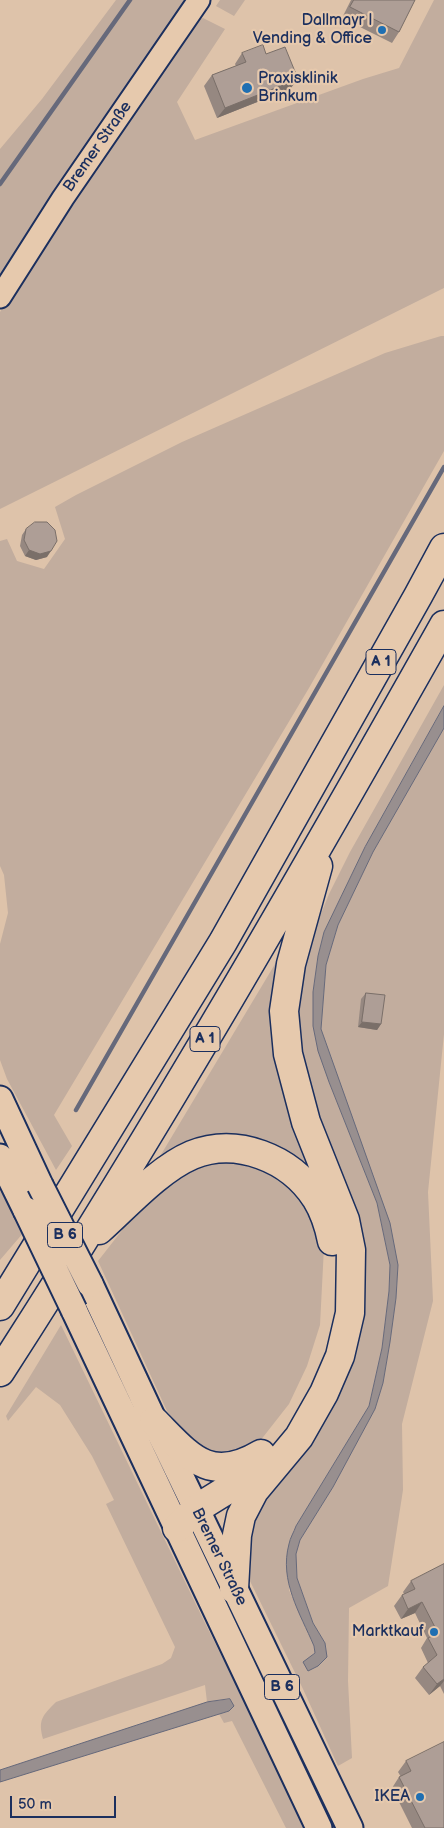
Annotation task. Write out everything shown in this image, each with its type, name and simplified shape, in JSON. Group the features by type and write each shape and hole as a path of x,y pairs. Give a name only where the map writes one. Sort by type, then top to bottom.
{"highway":[{"name":"A 1","path":"0,1306 7,1289 222,942 444,548"},
{"name":"A 1","path":"0,1372 78,1249 252,961 444,625"},
{"path":"234,1589 237,1535 242,1516 254,1492 299,1437 324,1393 340,1356 350,1313 351,1250 345,1220 306,1122 288,1054 284,1011 291,964 329,827"},
{"path":"78,1249 162,1173 192,1155 214,1150 244,1150 268,1157 280,1164 294,1174 315,1197 327,1221 335,1259 336,1283 333,1323 319,1367 302,1403 271,1451 252,1473 192,1520"},
{"path":"154,1421 192,1458 223,1468 232,1467 251,1460 262,1453 282,1434"},
{"path":"192,1520 254,1492"}],"main road":[{"name":"Bremer Straße","path":"0,1099 154,1421 192,1520 319,1828"},
{"name":"Bremer Straße","path":"0,1157 74,1310 192,1520 234,1589 350,1828"}],"street":[{"name":"Bremer Straße","path":"0,297 63,198 199,0"}],"shaded area":[{"path":"116,0 186,0 0,276 0,149 42,99"},
{"path":"220,0 245,0 234,16 216,6"},
{"path":"434,0 444,0 444,288 0,509 0,312 194,22 203,18 225,29 177,102 195,140 363,79 399,68"},
{"path":"444,336 444,451 309,688 54,1115 72,1146 56,1170 7,1079 0,1060 0,944 8,913 4,875 0,866 0,541 7,539 17,561 44,569 65,539 55,507 182,442 385,353"},
{"path":"444,685 444,706 365,847 324,932 318,956 313,992 329,1082 377,1203 390,1265 382,1348 369,1406 296,1526 289,1544 289,1590 314,1646 315,1652 308,1660 318,1666 326,1657 325,1643 313,1623 297,1578 296,1554 300,1540 333,1487 375,1409 383,1383 390,1342 398,1265 321,1029 326,965 338,925 373,852 444,728 444,1034 428,1192 433,1301 402,1424 403,1490 388,1586 349,1608 348,1681 352,1758 338,1766 249,1579 244,1559 246,1534 359,1311 296,1040 298,1002 316,926 329,894 350,852"},
{"path":"444,706 444,728 373,852 338,925 326,965 321,1029 390,1223 398,1265 390,1342 383,1383 375,1409 333,1487 300,1540 296,1554 297,1578 313,1623 325,1643 327,1657 318,1666 308,1671 303,1662 315,1653 314,1646 297,1609 289,1584 287,1558 289,1544 296,1526 369,1406 382,1348 390,1265 377,1203 318,1051 313,1026 313,992 318,956 324,932 365,847"},
{"path":"278,959 275,1052 325,1189 273,1145 153,1168"},
{"path":"243,1159 296,1187 324,1247 320,1325 307,1366 289,1404 260,1441 221,1457 194,1448 167,1411 98,1261 152,1192 188,1166"},
{"path":"0,1191 10,1205 24,1232 0,1260"},
{"path":"61,1325 205,1623 308,1828 286,1828 232,1721 224,1723 219,1714 229,1711 229,1699 207,1702 205,1685 43,1739 42,1719 56,1702 162,1664 171,1658 175,1647 106,1504 114,1500 92,1456 60,1405 36,1387 8,1421 6,1416"},
{"path":"230,1699 234,1706 229,1711 0,1782 0,1770 207,1702"}],"building":[{"name":"Dallmayr | Vending & Office","path":"354,0 415,0 399,32 350,7"},
{"name":"Praxisklinik Brinkum","path":"263,45 266,54 285,47 298,79 225,108 212,75 246,62 242,53"},
{"path":"35,522 47,522 55,530 57,541 51,551 40,554 29,550 24,540 26,529"},
{"path":"366,993 385,995 381,1024 362,1022"},
{"name":"Marktkauf","path":"444,1564 444,1679 437,1684 423,1667 437,1655 428,1638 438,1633 422,1602 408,1609 402,1595 415,1589 411,1581"},
{"name":"IKEA","path":"444,1742 444,1828 425,1828 399,1777 411,1771 406,1761"}],"waterway":[{"path":"0,184 130,0"},
{"path":"76,1110 444,467"}],"place":[{"name":"Dallmayr | Vending & Office","path":"382,30"},
{"name":"Praxisklinik Brinkum","path":"247,88"},
{"name":"Marktkauf","path":"434,1632"},
{"name":"IKEA","path":"420,1797"}]}
